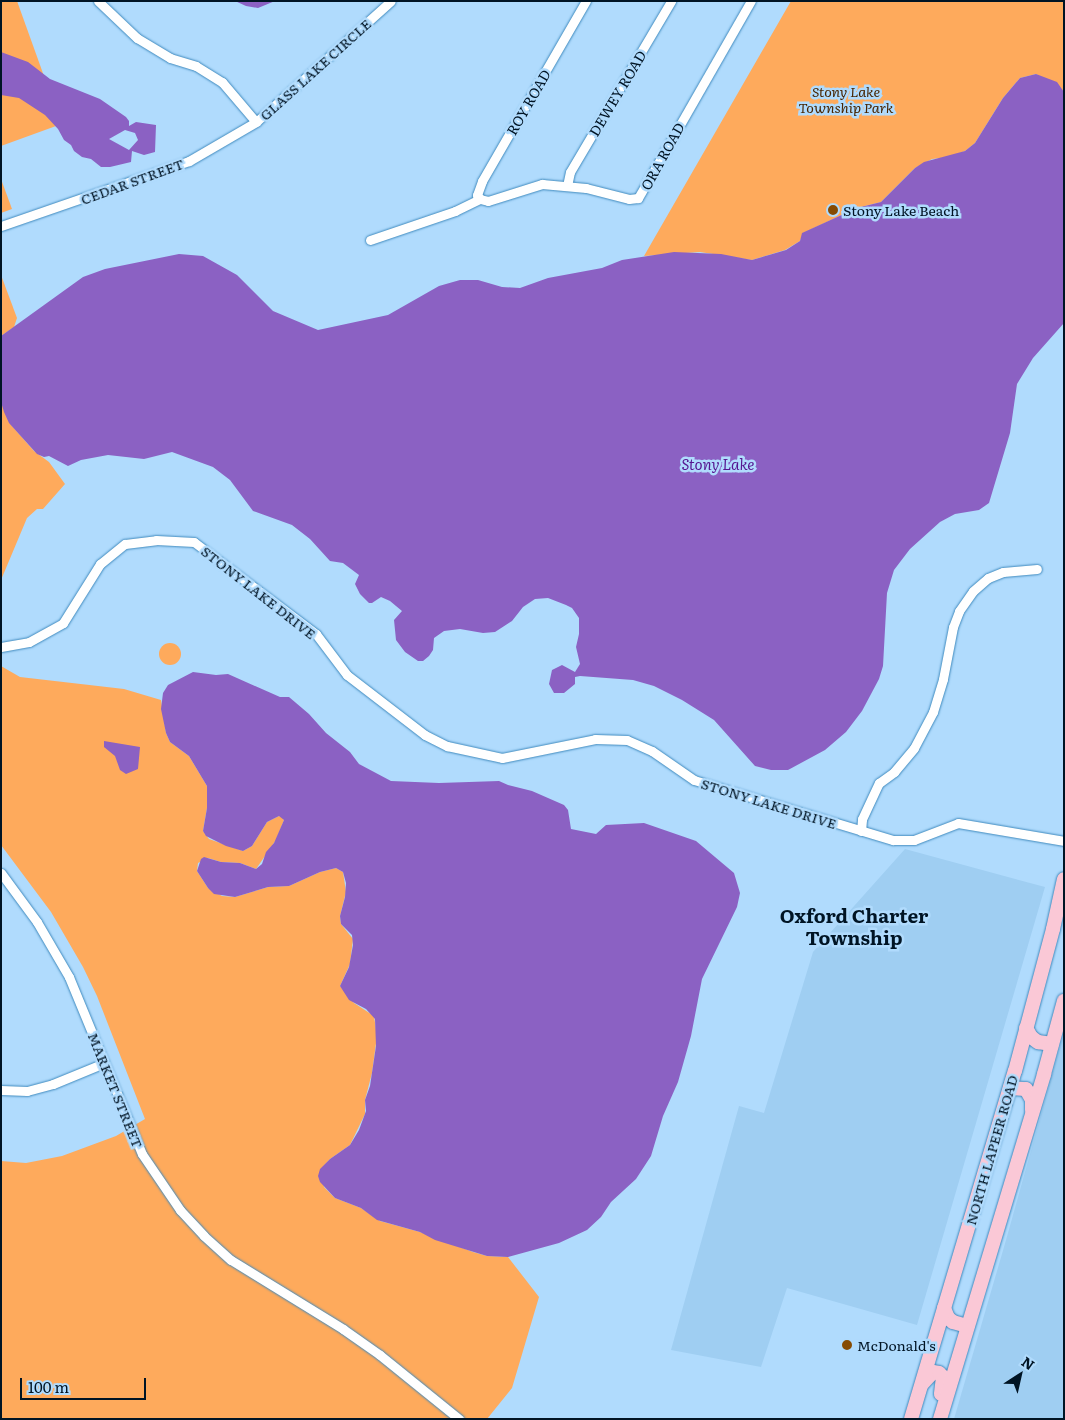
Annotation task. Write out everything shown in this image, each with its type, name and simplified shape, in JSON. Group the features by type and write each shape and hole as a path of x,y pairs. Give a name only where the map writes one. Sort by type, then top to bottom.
{"main road":[{"name":"NORTH LAPEER ROAD","path":"911,1419 1010,1088 1064,879"},
{"name":"NORTH LAPEER ROAD","path":"940,1419 1064,1002"},
{"path":"1026,1028 1031,1037 1038,1042 1052,1044"},
{"path":"1010,1088 1026,1089 1032,1100 1032,1114"},
{"path":"944,1308 948,1318 953,1322 968,1326"},
{"path":"921,1385 933,1372 943,1377 944,1386 934,1419"}],"street":[{"name":"GLASS LAKE CIRCLE","path":"98,1 137,38 170,58 196,66 222,82 256,122 392,1"},
{"name":"DEWEY ROAD","path":"567,186 570,172 671,1"},
{"name":"ORA ROAD","path":"370,240 455,211 480,199 488,202 542,184 586,188 630,199 638,198 751,1"},
{"name":"ROY ROAD","path":"480,199 477,194 482,181 584,3"},
{"name":"CEDAR STREET","path":"1,226 189,161 256,122"},
{"name":"STONY LAKE DRIVE","path":"1,647 30,642 63,624 100,564 125,544 156,540 194,542 316,634 347,675 425,735 447,746 502,758 594,739 627,740 652,750 694,780 893,840 914,840 958,823 1064,841"},
{"path":"861,831 862,819 879,783 894,772 914,748 932,712 943,679 953,627 959,611 972,591 988,578 1003,572 1037,569"},
{"name":"MARKET STREET","path":"1,873 37,922 69,977 142,1154 180,1210 204,1236 248,1272 343,1329 380,1355 459,1419"},
{"path":"1,1090 27,1091 44,1087 72,1078 104,1063"}],"shaded area":[{"path":"905,849 1045,887 917,1325 787,1288 761,1367 671,1350 739,1106 764,1113 813,952"},
{"path":"1064,1032 1064,1419 954,1419 1006,1240"}],"green space":[{"path":"1,1 17,1 49,90 56,126 1,146"},
{"name":"Stony Lake Township Park","path":"791,1 1064,1 1064,92 1060,87 1036,74 1020,78 1003,98 975,143 965,151 949,157 932,159 915,168 881,202 857,208 803,233 800,241 785,250 752,260 700,252 644,256"},
{"path":"1,179 12,209 1,213"},
{"path":"1,275 17,318 14,327 1,336"},
{"path":"1,402 12,426 34,451 49,462 65,484 43,509 37,509 27,518 1,580"},
{"path":"166,643 174,643 181,650 181,658 174,665 166,665 159,658 159,650"},
{"path":"1,666 20,677 124,689 161,700 166,733 170,742 189,756 207,786 207,808 203,831 209,839 243,851 252,846 267,822 279,816 282,817 284,820 276,840 256,869 240,863 221,862 208,858 198,863 197,871 208,888 222,896 235,897 268,887 289,886 320,872 336,868 343,872 346,892 340,916 341,924 353,939 350,964 340,986 354,1003 374,1016 377,1036 372,1073 365,1100 365,1114 350,1145 330,1159 321,1169 324,1187 335,1198 361,1208 380,1221 420,1232 487,1256 508,1257 539,1297 512,1388 487,1419 1,1419 1,1161 26,1163 62,1156 116,1136 145,1119 97,996 83,967 51,912 1,845"}],"water":[{"path":"235,1 275,1 258,8 246,6"},
{"path":"1,52 28,62 50,79 100,99 126,117 129,121 129,126 136,122 156,125 155,152 144,155 132,151 131,162 101,167 91,159 82,157 74,151 45,115 19,98 1,95","holes":["125,130 135,133 138,140 129,150 109,139"]},
{"name":"Stony Lake","path":"1036,74 1057,82 1064,92 1064,323 1033,358 1017,384 1010,433 989,503 979,510 955,514 940,522 910,549 894,570 887,593 883,666 879,679 862,711 846,732 825,750 788,770 771,770 755,766 714,720 682,700 654,686 633,680 580,676 575,677 575,684 564,693 554,693 549,684 552,670 562,665 575,672 580,664 576,647 579,634 579,618 572,608 566,605 548,598 535,599 523,607 512,621 495,632 483,633 460,629 444,631 434,638 433,650 429,656 423,661 418,661 405,652 396,640 394,620 402,611 390,601 381,597 369,603 360,594 355,584 359,575 343,563 330,561 310,539 292,525 253,511 230,480 213,467 172,452 144,459 108,455 81,460 68,466 49,456 44,457 37,454 9,423 4,412 1,402 1,336 83,277 105,269 179,254 203,256 237,275 273,311 318,330 388,315 439,286 460,280 478,280 502,287 520,288 548,278 602,268 622,260 674,252 721,254 752,260 786,250 800,241 802,233 857,208 881,202 915,168 924,162 965,151 975,143 1003,98 1020,78"},
{"path":"193,672 216,675 228,674 280,697 289,697 309,714 326,733 350,752 359,764 391,781 439,783 499,781 532,791 564,805 568,810 571,829 596,834 606,825 644,823 696,841 734,873 740,893 737,907 702,979 691,1036 678,1082 663,1116 651,1156 636,1179 611,1202 601,1217 587,1230 559,1243 508,1257 487,1256 435,1240 420,1232 377,1220 361,1208 335,1198 320,1182 318,1176 320,1169 330,1159 350,1145 359,1130 366,1111 365,1100 370,1086 376,1046 375,1019 366,1009 349,1000 340,986 349,967 353,945 352,935 341,924 340,916 345,897 346,883 343,872 336,868 320,872 289,886 268,887 235,897 214,894 208,888 197,871 201,859 204,857 221,862 240,863 256,869 262,864 266,852 274,843 284,820 279,816 267,822 252,846 243,851 226,846 206,836 203,831 207,808 207,786 189,756 170,742 161,709 163,693 168,685"},
{"path":"104,741 140,747 138,769 126,774 120,770 115,756 104,747"}],"place":[{"name":"Stony Lake Beach","path":"833,210"},
{"name":"McDonald's","path":"847,1345"}],"district":[{"name":"Oxford Charter Township","path":"854,927"}]}
